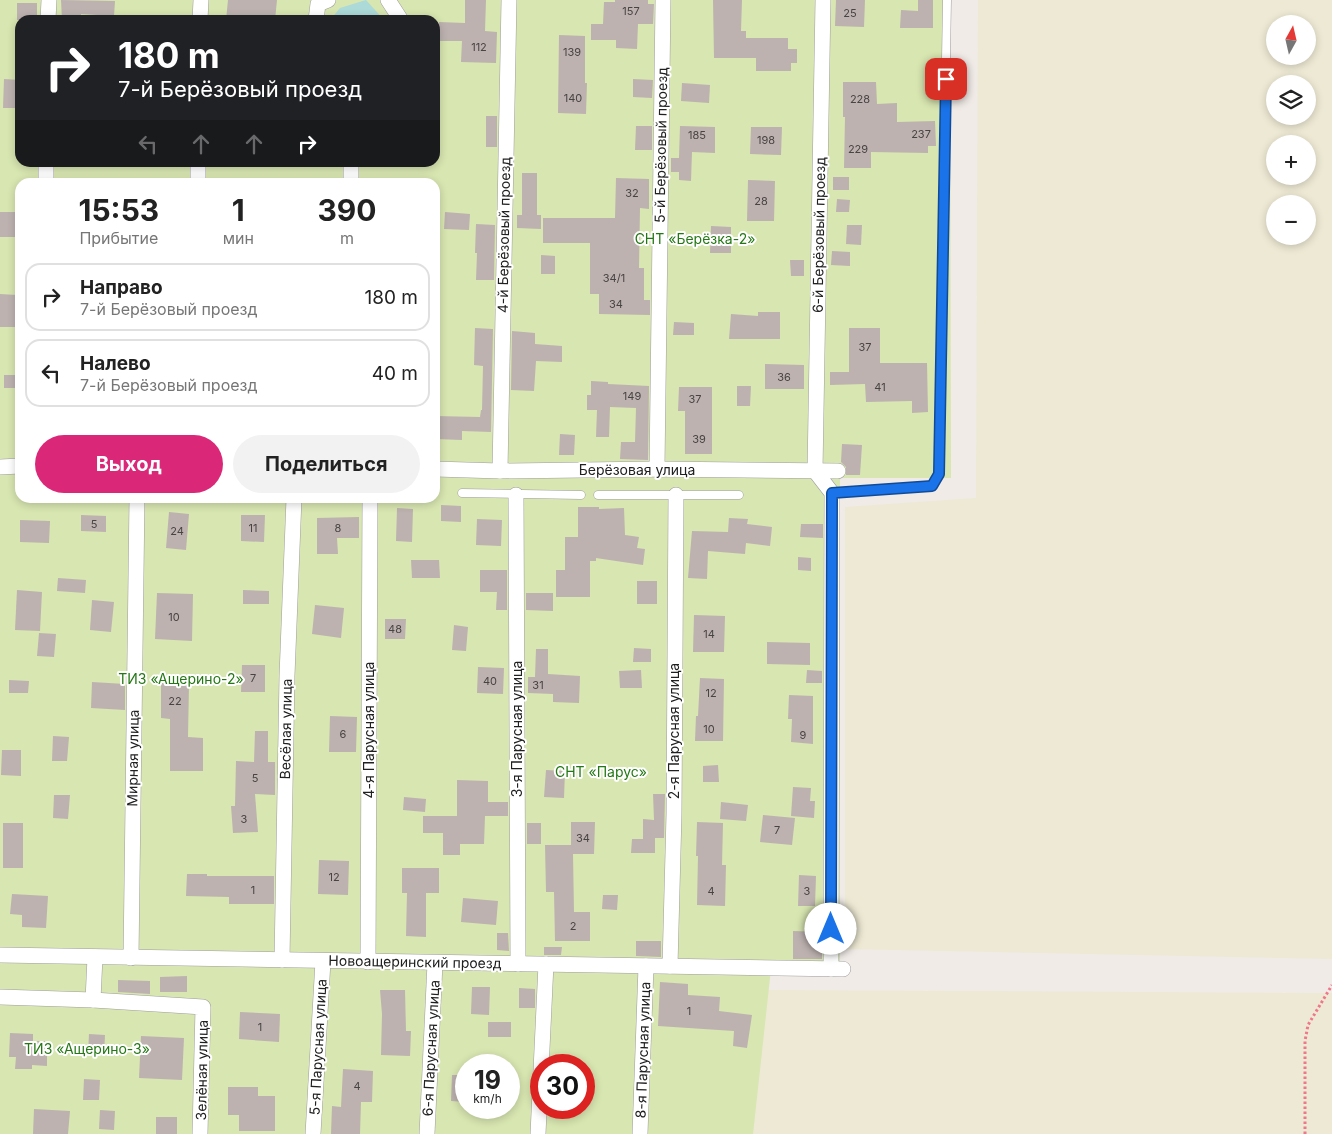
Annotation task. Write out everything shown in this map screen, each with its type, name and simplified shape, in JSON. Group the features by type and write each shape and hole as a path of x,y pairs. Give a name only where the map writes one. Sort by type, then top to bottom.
{"street":[{"path":"48,15 49,0"},
{"path":"200,15 201,0"},
{"path":"317,15 318,4 328,0"},
{"path":"388,0 398,15"},
{"name":"4-й Берёзовый проезд","path":"500,471 509,0"},
{"name":"5-й Берёзовый проезд","path":"656,469 663,0"},
{"name":"6-й Берёзовый проезд","path":"816,471 822,0"},
{"path":"0,467 15,466"},
{"name":"Берёзовая улица","path":"440,469 500,471 656,469 838,471"},
{"path":"816,471 832,493"},
{"name":"Новоащеринский проезд","path":"0,955 837,969 832,493"},
{"name":"3-я Парусная улица","path":"516,495 518,964"},
{"name":"2-я Парусная улица","path":"670,966 674,804 676,495"},
{"name":"Мирная улица","path":"131,958 137,503"},
{"name":"Весёлая улица","path":"282,960 287,676 294,503"},
{"name":"4-я Парусная улица","path":"368,962 370,503"},
{"path":"0,997 93,1000 95,957"},
{"name":"5-я Парусная улица","path":"313,1134 323,961"},
{"name":"6-я Парусная улица","path":"427,1134 435,963"},
{"path":"538,1134 546,964"},
{"name":"8-я Парусная улица","path":"640,1134 646,966"},
{"name":"Зелёная улица","path":"93,1000 203,1007 200,1134"}],"lane":[{"path":"832,493 932,486 939,474 947,0"},
{"path":"462,493 581,495"},
{"path":"598,495 739,495"}],"path":[{"path":"1305,1134 1305,1041 1308,1025 1332,985"}],"shaded area":[{"path":"978,0 1332,0 1332,959 845,949 845,507 976,498"},
{"path":"757,990 1332,993 1332,1134 736,1134"}],"green space":[{"path":"0,0 950,0 951,478 840,478 840,969 771,969 753,1134 0,1134"}],"water":[{"path":"366,0 380,15 334,15 340,8"}],"building":[{"path":"61,0 115,1 114,15 62,15"},
{"path":"228,0 277,0 276,15 226,15"},
{"path":"465,0 486,0 485,31 497,32 496,63 461,62 462,41 440,41 440,22 465,23"},
{"path":"615,0 648,0 648,4 654,4 653,24 638,24 637,49 616,48 616,40 591,40 591,24 603,24 604,2 615,2"},
{"path":"713,0 742,0 741,31 746,31 746,38 788,38 788,49 797,49 797,63 791,63 791,71 756,71 756,58 714,58"},
{"path":"836,0 865,0 864,27 835,26"},
{"path":"918,0 933,0 933,28 900,28 901,10 918,11"},
{"path":"17,3 37,3 37,15 17,15"},
{"path":"559,35 585,36 586,114 558,113"},
{"path":"4,79 15,80 15,108 3,108"},
{"path":"633,79 653,80 652,98 633,97"},
{"path":"843,82 876,82 877,104 897,103 897,122 935,121 936,146 928,146 928,153 871,152 871,168 844,168 845,117 843,117"},
{"path":"682,83 710,85 709,103 681,101"},
{"path":"486,116 497,116 497,147 486,147"},
{"path":"636,126 652,126 652,150 635,150"},
{"path":"680,126 715,127 715,153 692,152 691,181 679,180 679,172 671,172 671,158 679,158"},
{"path":"751,127 782,127 781,155 750,154"},
{"path":"522,173 537,173 537,215 541,215 541,229 517,228 517,215 522,215"},
{"path":"833,177 849,177 849,190 833,190"},
{"path":"616,178 649,179 649,209 640,208 639,268 644,268 644,300 650,300 650,315 599,314 599,294 590,294 590,243 543,243 543,218 615,218"},
{"path":"748,180 775,181 774,221 747,221"},
{"path":"837,199 850,200 849,212 836,212"},
{"path":"0,212 15,212 15,237 0,237"},
{"path":"445,212 470,214 469,230 444,229"},
{"path":"476,224 495,225 494,280 476,280"},
{"path":"847,225 862,225 861,245 846,244"},
{"path":"711,226 731,227 731,253 710,253"},
{"path":"832,251 850,252 850,266 831,265"},
{"path":"541,255 555,256 555,274 541,274"},
{"path":"790,260 804,260 804,276 791,276"},
{"path":"0,294 15,295 15,327 0,327"},
{"path":"758,312 780,312 780,339 729,339 731,314 758,316"},
{"path":"674,322 694,323 694,335 673,335"},
{"path":"475,328 493,329 491,432 462,431 462,440 440,439 440,416 480,417 482,410 483,366 474,365"},
{"path":"849,328 880,328 880,363 927,363 928,412 912,413 912,401 866,402 865,384 830,385 830,372 849,372"},
{"path":"512,331 535,333 535,344 562,346 562,362 536,361 534,391 511,390"},
{"path":"765,364 804,365 804,389 765,389"},
{"path":"4,375 15,375 15,388 4,388"},
{"path":"591,381 608,382 608,384 649,386 648,460 620,459 621,442 635,442 636,408 610,407 609,437 596,437 597,410 587,410 587,395 591,395"},
{"path":"737,386 751,386 750,406 737,406"},
{"path":"679,387 712,387 712,454 685,454 685,411 678,411"},
{"path":"560,434 575,435 574,455 559,455"},
{"path":"842,444 862,445 860,475 846,475 846,467 841,462"},
{"path":"441,505 461,506 461,522 441,521"},
{"path":"578,507 599,507 599,509 624,508 625,535 639,537 637,548 645,549 643,565 596,558 596,561 590,561 590,597 556,597 556,570 565,570 565,537 578,537"},
{"path":"397,508 413,509 412,542 396,541"},
{"path":"169,512 189,514 186,550 166,548"},
{"path":"81,515 106,516 106,532 81,531"},
{"path":"241,515 265,515 264,542 241,541"},
{"path":"359,517 359,538 337,538 338,554 317,554 317,518"},
{"path":"729,518 748,519 747,524 772,527 770,546 746,543 745,554 708,551 707,579 688,578 692,531 728,532"},
{"path":"477,519 502,520 501,546 476,545"},
{"path":"20,520 50,521 49,543 20,542"},
{"path":"801,524 823,524 823,538 800,537"},
{"path":"798,557 811,558 811,571 798,570"},
{"path":"411,560 439,560 440,578 412,578"},
{"path":"480,570 507,570 507,592 480,592"},
{"path":"58,578 86,580 85,593 57,591"},
{"path":"637,581 657,581 657,604 637,604"},
{"path":"17,590 42,592 40,631 15,630"},
{"path":"243,590 269,591 269,604 243,604"},
{"path":"497,592 507,592 507,610 496,610"},
{"path":"157,593 193,594 192,641 155,639"},
{"path":"526,593 553,593 553,611 526,610"},
{"path":"92,600 114,602 111,632 90,630"},
{"path":"315,605 344,608 341,638 312,634"},
{"path":"694,615 725,616 724,652 693,652"},
{"path":"385,619 406,619 405,639 385,639"},
{"path":"454,625 468,627 466,651 452,650"},
{"path":"39,633 56,634 54,657 37,656"},
{"path":"767,642 810,643 810,665 767,664"},
{"path":"634,648 651,649 651,662 633,662"},
{"path":"536,649 548,649 548,674 580,676 579,703 553,702 553,694 528,693 528,677 535,677"},
{"path":"242,665 265,665 265,692 241,692"},
{"path":"478,667 504,668 503,694 477,693"},
{"path":"641,670 642,688 620,688 619,671"},
{"path":"807,670 822,671 822,683 806,683"},
{"path":"700,678 724,679 723,741 695,741"},
{"path":"9,680 29,681 28,693 9,693"},
{"path":"92,682 125,684 125,710 91,708"},
{"path":"161,683 189,684 188,737 203,738 203,771 170,771 170,719 161,718"},
{"path":"789,695 813,696 813,744 791,742 792,719 788,719"},
{"path":"330,716 357,717 356,752 329,752"},
{"path":"255,731 268,731 268,762 275,762 275,795 255,794 258,832 233,833 231,806 235,806 236,761 254,762"},
{"path":"53,736 69,737 67,761 52,761"},
{"path":"2,750 21,750 21,776 1,775"},
{"path":"718,765 719,782 703,782 703,766"},
{"path":"546,770 565,771 564,798 544,797"},
{"path":"457,780 488,781 488,802 508,802 508,816 485,816 484,844 460,844 460,855 443,855 443,833 423,833 423,816 457,816"},
{"path":"793,787 811,788 810,801 815,801 814,818 791,816"},
{"path":"653,794 665,794 664,838 655,838 655,853 631,853 632,839 643,839 643,819 654,820"},
{"path":"54,795 70,795 68,819 53,818"},
{"path":"404,797 426,799 425,812 403,810"},
{"path":"721,802 748,805 746,821 720,819"},
{"path":"763,815 795,818 792,845 760,842"},
{"path":"571,822 595,822 594,854 573,854 574,912 590,912 590,941 555,941 554,892 546,892 545,845 571,845"},
{"path":"697,822 723,823 722,865 726,865 725,906 697,905"},
{"path":"3,823 23,823 23,868 3,868"},
{"path":"527,823 541,823 541,844 527,844"},
{"path":"319,860 349,861 348,895 318,894"},
{"path":"402,868 439,868 439,893 426,893 426,937 406,936 407,893 402,893"},
{"path":"187,874 207,874 207,876 274,876 274,904 229,904 229,897 186,896"},
{"path":"799,875 816,876 815,906 798,906"},
{"path":"12,894 48,896 46,928 22,927 22,915 10,914"},
{"path":"603,895 618,895 617,910 602,909"},
{"path":"463,898 498,901 496,925 461,922"},
{"path":"793,931 822,932 822,959 793,959"},
{"path":"497,933 508,933 509,951 497,950"},
{"path":"636,941 661,941 661,957 636,956"},
{"path":"544,947 562,947 561,955 544,955"},
{"path":"187,976 187,992 160,992 160,977"},
{"path":"118,980 150,981 150,994 118,992"},
{"path":"660,982 688,984 688,995 720,997 719,1011 752,1015 747,1048 733,1046 734,1031 658,1026"},
{"path":"472,987 490,987 489,1015 471,1014"},
{"path":"519,988 535,989 535,1008 519,1008"},
{"path":"380,990 405,990 406,1031 411,1031 410,1056 381,1055 382,1014"},
{"path":"240,1012 280,1014 279,1042 239,1039"},
{"path":"488,1022 511,1022 511,1037 488,1037"},
{"path":"10,1033 33,1034 33,1041 45,1041 51,1048 47,1051 47,1066 32,1065 32,1069 15,1069 16,1057 9,1057"},
{"path":"89,1034 105,1035 104,1055 88,1054"},
{"path":"141,1036 184,1038 182,1080 139,1078"},
{"path":"343,1069 373,1071 372,1102 361,1102 360,1134 331,1134 332,1106 341,1107"},
{"path":"452,1075 455,1075 455,1101 451,1101"},
{"path":"84,1079 100,1080 99,1100 83,1100"},
{"path":"228,1087 258,1087 258,1096 275,1096 275,1131 239,1131 239,1115 228,1115"},
{"path":"34,1109 70,1111 68,1134 33,1134"},
{"path":"100,1110 115,1111 114,1130 99,1129"},
{"path":"156,1117 177,1117 177,1134 156,1134"}],"route":[{"path":"831,929 832,493 932,486 939,474 946,79"}],"park label":[{"name":"СНТ «Берёзка-2»","path":"695,239"},
{"name":"ТИЗ «Ащерино-2»","path":"181,679"},
{"name":"СНТ «Парус»","path":"601,772"},
{"name":"ТИЗ «Ащерино-3»","path":"87,1049"}]}
